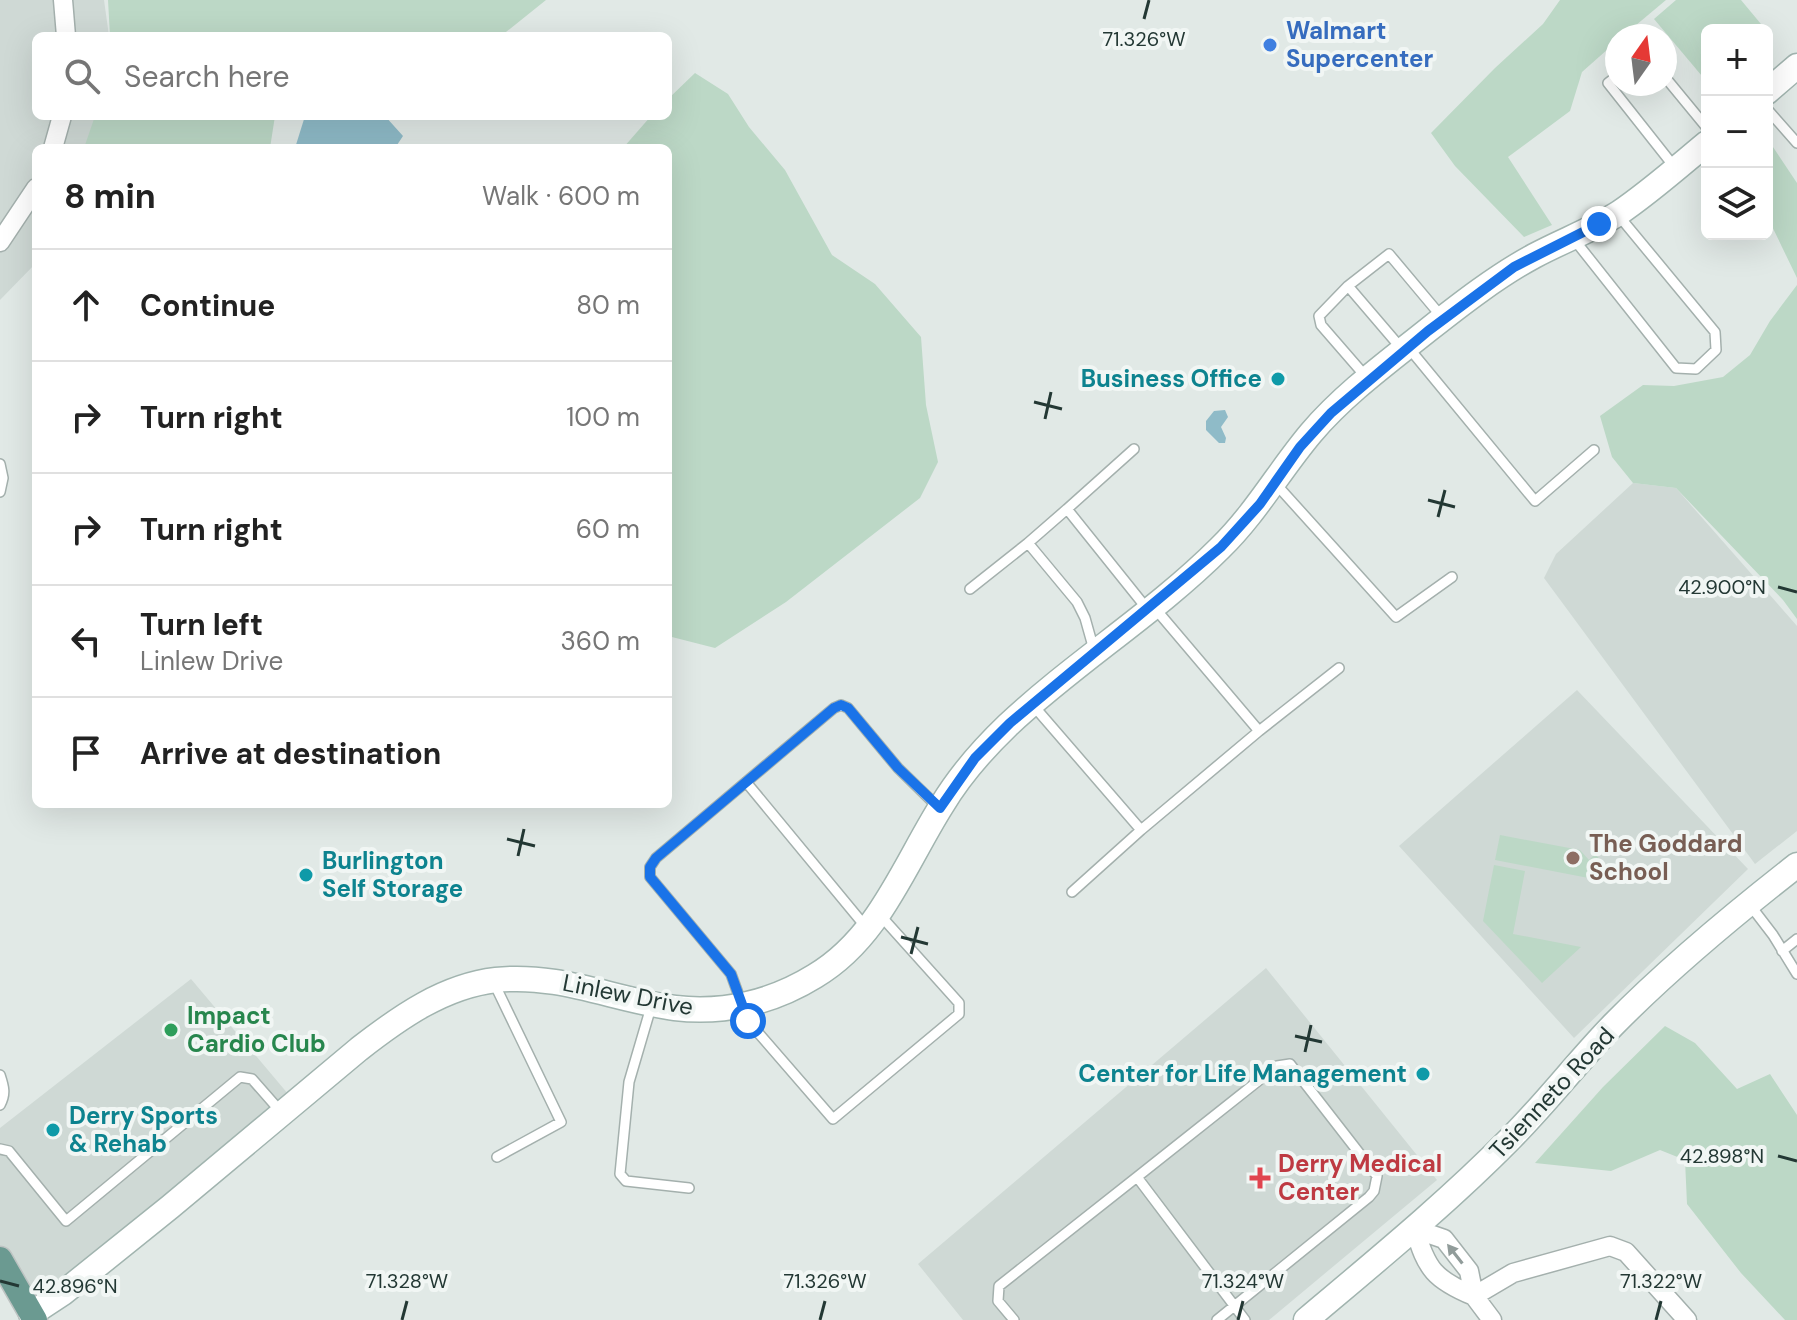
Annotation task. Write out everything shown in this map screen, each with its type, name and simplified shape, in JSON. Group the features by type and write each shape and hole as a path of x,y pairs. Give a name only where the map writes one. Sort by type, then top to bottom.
{"main road":[{"path":"0,1259 29,1318"}],"street":[{"path":"63,0 66,32"},
{"path":"1773,87 1797,66"},
{"path":"54,144 61,120"},
{"name":"Linlew Drive","path":"29,1318 284,1115 359,1049 435,998 493,980 524,978 554,981 652,1004 696,1010 741,1006 778,995 820,974 873,922 940,808 975,758 1032,704 1221,547 1275,483 1314,430 1406,349 1514,267 1617,214 1701,148"},
{"path":"0,242 32,194"},
{"name":"Tsienneto Road","path":"1306,1320 1415,1229 1515,1135 1611,1027 1687,955 1797,865"},
{"path":"1415,1229 1423,1260 1436,1275 1474,1296"},
{"path":"1415,1229 1444,1239 1469,1271 1474,1296 1492,1320"},
{"path":"1474,1296 1513,1273 1610,1246 1626,1252 1687,1320"}],"lane":[{"path":"1677,92 1701,121"},
{"path":"1618,96 1676,169"},
{"path":"1773,116 1797,143"},
{"path":"1573,237 1676,368 1696,369 1716,350 1715,332 1617,214"},
{"path":"1368,380 1321,325 1319,316 1348,286 1389,254 1443,319"},
{"path":"1348,286 1406,349 1535,501 1594,450"},
{"path":"970,589 1028,543 1134,449"},
{"path":"0,464 3,478 0,492"},
{"path":"1275,483 1396,617 1452,577"},
{"path":"1067,509 1259,731"},
{"path":"1028,543 1077,602 1085,618 1094,653"},
{"path":"1072,892 1259,731 1339,668"},
{"path":"1032,704 1141,830"},
{"path":"746,782 873,922 959,1003 959,1014 833,1119 760,1036 741,1006 731,974 650,877 650,867 656,858 746,782 841,705 848,708 898,768 940,808"},
{"path":"1748,903 1797,974"},
{"path":"1782,951 1797,939"},
{"path":"493,980 561,1122 497,1157"},
{"path":"652,1004 629,1082 620,1174 626,1181 689,1188"},
{"path":"1014,1320 998,1301 999,1286 1277,1066 1290,1064 1377,1176 1374,1191 1217,1320"},
{"path":"0,1075 4,1088 0,1105"},
{"path":"0,1149 9,1151 66,1221 240,1077 252,1079 284,1115"},
{"path":"1137,1177 1245,1320"}],"shaded area":[{"path":"0,0 104,0 108,32 32,32 32,120 101,120 94,144 32,144 32,267 0,300"},
{"path":"1633,483 1676,488 1797,626 1797,831 1755,864 1544,578 1556,554"},
{"name":"The Goddard School","path":"1577,690 1748,869 1574,1038 1399,846"},
{"path":"1266,968 1437,1180 1269,1320 963,1320 918,1264"},
{"path":"191,979 294,1101 31,1314 0,1259 0,1128"}],"green space":[{"path":"108,0 546,0 506,32 110,32"},
{"path":"1560,0 1666,0 1637,24 1605,24 1605,52 1582,72 1570,111 1508,157 1552,225 1524,237 1455,166 1431,133 1543,24"},
{"path":"1676,0 1741,0 1761,24 1701,24 1701,75 1677,46 1677,24 1658,24 1654,19"},
{"path":"695,73 728,94 749,127 785,170 832,255 875,284 921,337 926,405 938,462 920,498 786,602 715,648 672,637 672,144 626,144 648,120 672,120 672,95"},
{"path":"94,120 274,120 271,144 85,144"},
{"path":"1773,147 1797,183 1797,278 1773,228"},
{"path":"1797,285 1797,619 1783,600 1676,488 1633,483 1612,457 1600,416 1643,385 1674,386 1723,377 1750,355"},
{"path":"1500,835 1580,850 1589,860 1595,854 1607,867 1604,881 1495,860"},
{"path":"1494,865 1525,871 1513,934 1581,947 1542,983 1483,921"},
{"path":"1665,1026 1695,1043 1737,1089 1770,1074 1797,1115 1797,1320 1785,1320 1741,1273 1687,1204 1685,1160 1660,1150 1611,1171 1535,1163 1603,1087"}],"water":[{"path":"304,120 389,120 403,136 398,144 296,144"},
{"path":"1225,410 1228,417 1221,427 1226,438 1225,443 1219,443 1206,430 1206,421 1214,411"}],"place":[{"name":"Walmart Supercenter","path":"1270,45"},
{"name":"Business Office","path":"1278,379"},
{"name":"The Goddard School","path":"1573,858"},
{"name":"Burlington Self Storage","path":"306,875"},
{"name":"Impact Cardio Club","path":"171,1030"},
{"name":"Center for Life Management","path":"1423,1074"},
{"name":"Derry Sports & Rehab","path":"53,1130"},
{"name":"Derry Medical Center","path":"1260,1178"}],"route":[{"path":"748,1021 731,974 650,877 650,867 656,858 841,705 848,708 917,789 940,808 975,758 1010,723 1200,567 1242,526 1300,447 1331,413 1458,307 1514,267 1599,224"}]}
